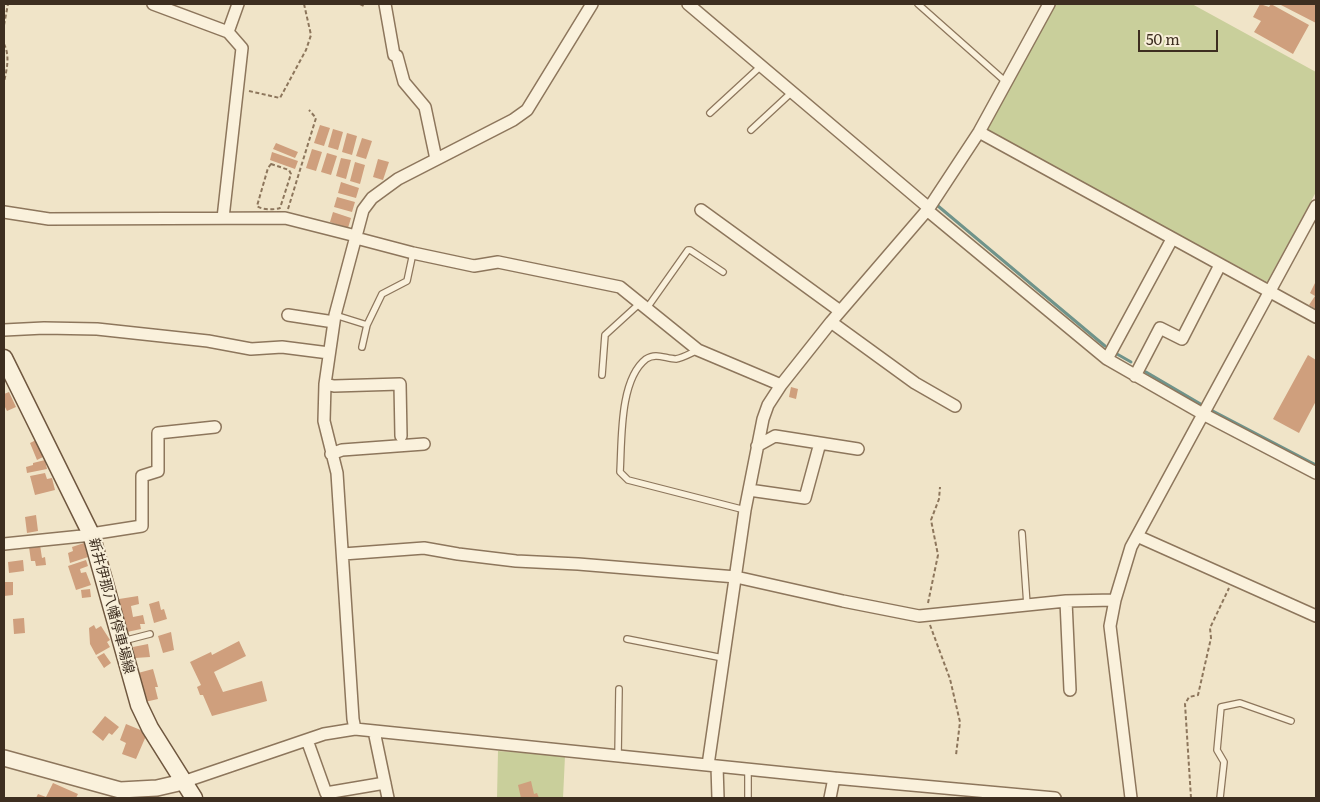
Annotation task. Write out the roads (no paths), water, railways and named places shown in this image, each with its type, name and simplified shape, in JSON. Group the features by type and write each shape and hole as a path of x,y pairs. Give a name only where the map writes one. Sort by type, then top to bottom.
{"main road":[{"name":"新井伊那八幡停車場線","path":"4,358 91,534 110,596 139,705 145,719 194,798"}],"street":[{"path":"153,4 228,32 242,48 223,218"},
{"path":"228,32 238,4"},
{"path":"386,4 394,55 397,56 405,85 425,107 436,159"},
{"path":"355,729 337,473 324,421 325,384 334,319 363,210 372,198 398,178 513,120 527,110 592,4"},
{"path":"688,4 928,209 1108,359 1135,376 1206,409 1316,473"},
{"path":"718,798 712,766 724,658 745,510 765,412 781,385 831,322 928,209 979,132 1049,4"},
{"path":"979,132 1316,317"},
{"path":"1130,798 1110,626 1114,600 1131,547 1316,206"},
{"path":"701,210 840,311"},
{"path":"4,212 49,219 285,218 413,253 474,266 498,262 620,287 698,350 781,385"},
{"path":"1108,359 1172,239"},
{"path":"1135,376 1160,328 1182,339 1220,265"},
{"path":"288,315 334,319"},
{"path":"831,322 915,383 955,406"},
{"path":"4,330 44,328 103,329 208,341 251,349 282,347 329,353"},
{"path":"325,384 334,386 400,384 402,436"},
{"path":"4,544 142,526 142,476 158,471 158,433 215,427"},
{"path":"757,446 775,436 858,450"},
{"path":"749,490 805,498 820,443"},
{"path":"331,454 342,450 424,444"},
{"path":"1137,536 1316,616"},
{"path":"343,554 424,548 516,561 578,564 736,577 919,616 1066,601 1114,600"},
{"path":"1066,601 1070,690"},
{"path":"4,758 120,790 157,788 183,782 324,734 355,729 712,766 1055,798"},
{"path":"374,731 388,798"},
{"path":"307,740 326,793 384,782"},
{"path":"830,798 834,778"}],"lane":[{"path":"918,4 1006,82"},
{"path":"710,113 761,66"},
{"path":"751,130 792,92"},
{"path":"602,375 605,335 643,306 688,250 723,272"},
{"path":"362,347 366,325 382,294 407,281 413,253"},
{"path":"334,319 366,325"},
{"path":"698,350 676,359 658,356 647,359 631,378 623,414 620,472 628,480 745,510"},
{"path":"1022,533 1027,605"},
{"path":"121,641 150,634"},
{"path":"627,639 724,658"},
{"path":"618,756 620,688"},
{"path":"1220,798 1224,762 1217,750 1221,706 1240,703 1291,721"},
{"path":"748,769 748,798"}],"waterway":[{"path":"938,206 1105,346"},
{"path":"1117,354 1131,362"},
{"path":"1146,372 1204,406"},
{"path":"1209,409 1316,465"}]}
